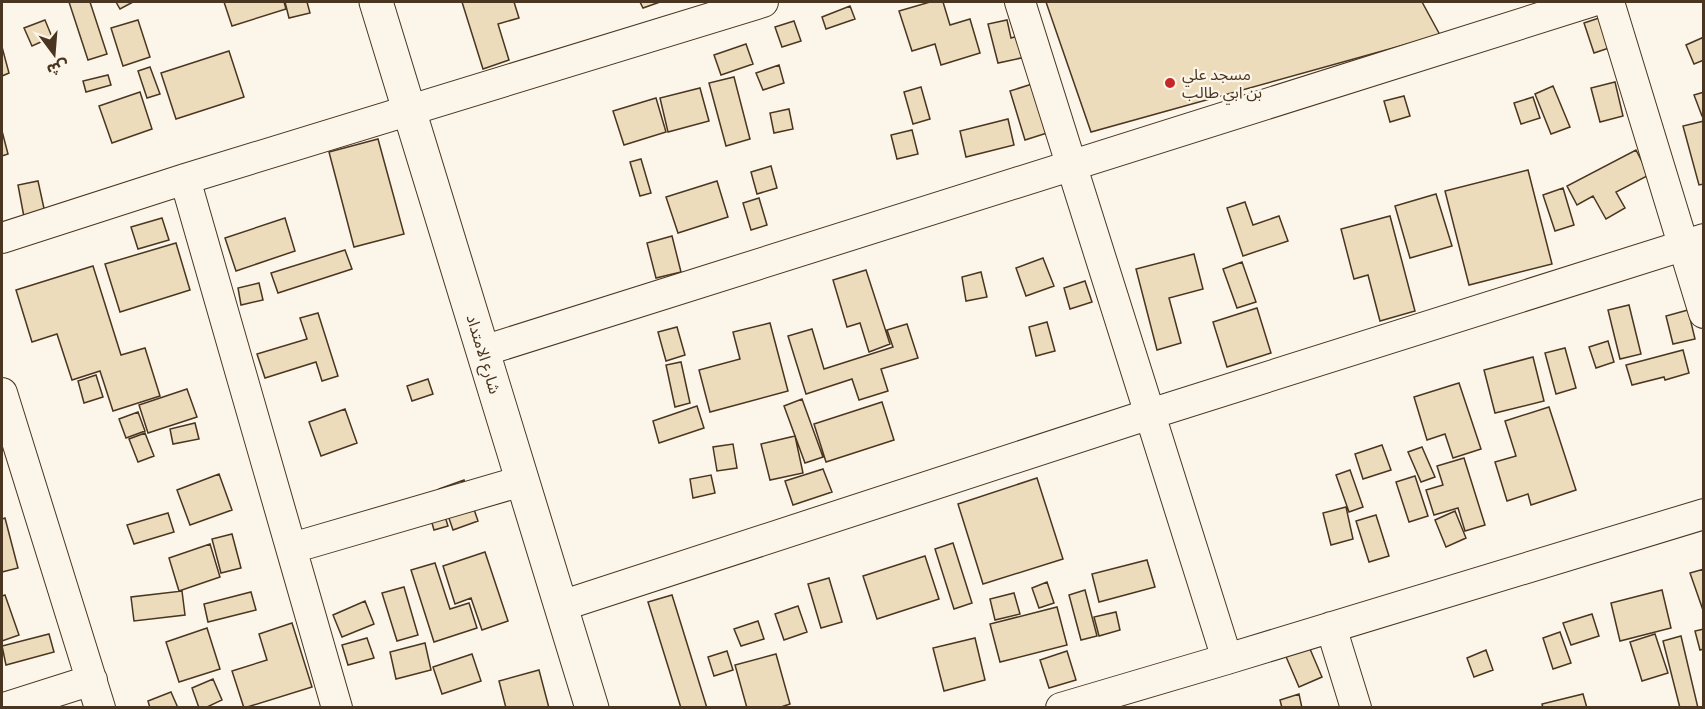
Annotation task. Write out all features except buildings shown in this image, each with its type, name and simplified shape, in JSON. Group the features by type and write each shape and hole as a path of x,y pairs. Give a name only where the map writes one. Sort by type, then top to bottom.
{"street":[{"name":"شارع الامتداد","path":"376,2 592,708"},
{"path":"2,238 410,109 762,2"},
{"path":"1020,2 1227,659"},
{"path":"483,351 1590,2"},
{"path":"1609,2 1693,243 1704,313"},
{"path":"185,179 337,708"},
{"path":"561,606 1150,414 1693,243"},
{"path":"2,393 96,694 4,708"},
{"path":"292,548 522,481"},
{"path":"1061,708 1704,514"},
{"path":"1330,627 1356,708"}],"place":[{"name":"مسجد علي بن ابي طالب","path":"1170,83"}]}
